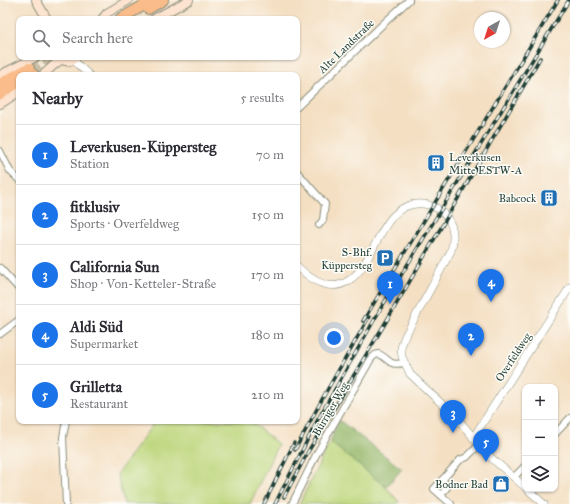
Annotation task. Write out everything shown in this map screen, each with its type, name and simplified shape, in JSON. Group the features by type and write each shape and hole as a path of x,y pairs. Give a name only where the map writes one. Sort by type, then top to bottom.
{"highway":[{"path":"125,16 153,0"},
{"path":"135,16 163,0"},
{"path":"0,84 16,79"},
{"path":"0,94 16,84"}],"main road":[{"path":"36,0 45,16"},
{"path":"104,16 129,0"},
{"path":"160,16 189,0"},
{"path":"0,75 30,60"},
{"path":"37,72 58,60"},
{"path":"0,104 16,94"}],"street":[{"name":"Alte Landstraße","path":"300,104 382,24 409,0"},
{"path":"76,60 86,72"},
{"path":"0,151 10,171 16,177"},
{"path":"300,175 325,204 323,220 319,225"},
{"path":"300,269 318,283 332,285 348,282 357,274 388,223 396,213 408,206 424,204 434,207 445,215 451,224 453,242 448,259 404,338 401,351 404,363 414,379 457,418 489,456 522,484"},
{"path":"0,268 16,286"},
{"name":"Overfeldweg","path":"473,438 570,287"},
{"path":"0,334 16,322"},
{"name":"Bürriger Weg","path":"292,504 317,453 371,359 375,355 379,354 392,364 404,363"},
{"path":"558,431 570,418"},
{"path":"65,424 63,437 66,504"},
{"path":"451,504 434,490 460,460 467,457 479,445"},
{"path":"514,477 522,469"},
{"path":"530,492 544,504"}],"green space":[{"path":"339,420 402,469 386,487 330,442"},
{"path":"153,424 254,424 278,444 250,504 124,504 117,474"},
{"path":"330,442 386,487 399,502 396,504 299,504"}],"tunnel":[{"path":"29,68 44,60"},
{"path":"37,72 56,62"}],"railway":[{"path":"363,321 558,0"},
{"path":"275,504 317,421 381,308 569,0"},
{"path":"284,497 309,450 390,315 540,58"},
{"path":"295,450 369,317"},
{"path":"264,504 294,443"}],"place":[{"name":"Leverkusen Mitte ESTW-A","path":"436,163"},
{"name":"Babcock","path":"549,198"},
{"name":"S-Bhf. Küppersteg","path":"385,258"},
{"name":"Aldi Süd","path":"491,302"},
{"name":"Leverkusen-Küppersteg","path":"390,304"},
{"name":"fitklusiv","path":"471,356"},
{"name":"California Sun","path":"453,433"},
{"name":"Grilletta","path":"486,462"},
{"name":"Bodner Bad","path":"501,484"}]}
